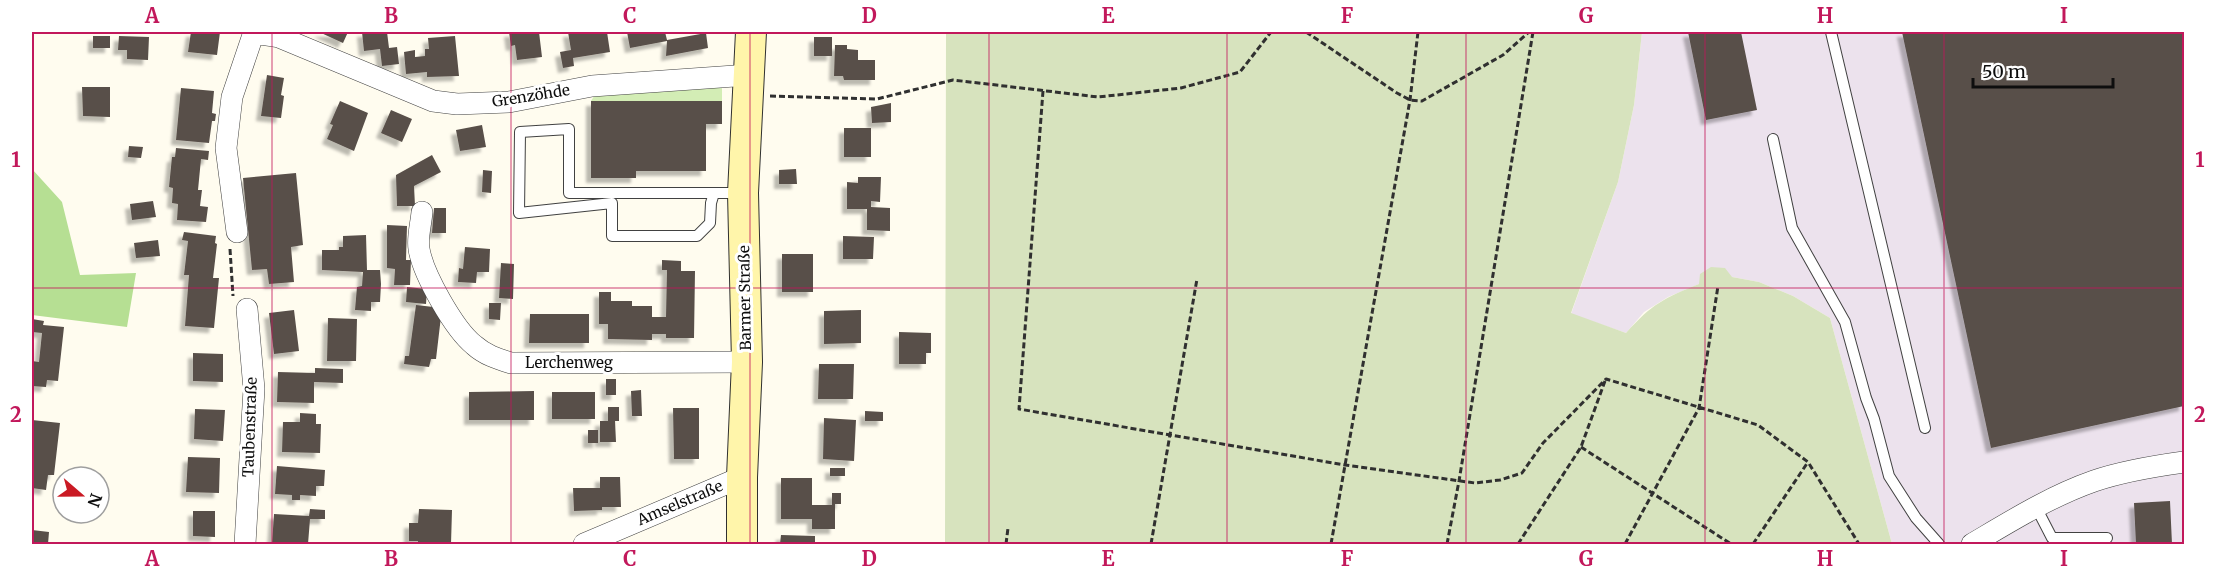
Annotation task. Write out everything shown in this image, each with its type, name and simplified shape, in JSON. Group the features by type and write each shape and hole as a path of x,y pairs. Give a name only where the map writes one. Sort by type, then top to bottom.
{"main road":[{"name":"Barmer Straße","path":"742,544 742,477 747,362 729,193 750,63"}],"street":[{"name":"Grenzöhde","path":"254,32 279,37 433,101 457,104 509,102 592,86 750,63"},
{"path":"237,232 226,148 232,97 254,32"},
{"name":"Lerchenweg","path":"422,212 418,246 430,284 461,332 473,345 489,355 512,363 747,362"},
{"name":"Taubenstraße","path":"245,544 254,389 247,309"},
{"path":"1972,544 2036,507 2095,481 2158,465 2184,462"},
{"name":"Amselstraße","path":"584,544 742,477"}],"lane":[{"path":"1831,32 1925,428"},
{"path":"613,198 569,193 568,129 520,132 519,213 613,198 729,193"},
{"path":"1773,138 1792,228 1845,322 1874,419 1888,476 1916,518 1939,544"},
{"path":"613,198 612,236 697,236 710,223 711,203 729,193"},
{"path":"2036,507 2052,538 2107,538"}],"path":[{"path":"750,63 877,99 953,80 1098,97 1182,88 1240,72 1271,32"},
{"path":"1306,32 1410,100 1422,101 1503,55 1531,32"},
{"path":"1331,544 1410,100 1418,32"},
{"path":"1447,544 1531,32"},
{"path":"1043,91 1019,409 1345,465 1475,483 1500,480 1522,473 1543,443 1606,379"},
{"path":"237,232 229,240 235,310 247,309"},
{"path":"1151,544 1197,279"},
{"path":"1625,544 1699,408 1718,286"},
{"path":"1606,379 1758,425 1808,462 1859,544"},
{"path":"1518,544 1581,447 1606,379"},
{"path":"1581,447 1731,544"},
{"path":"1753,544 1808,462"},
{"path":"1006,544 1008,528"}],"shaded area":[{"path":"1642,32 2184,32 2184,544 1892,544 1830,318 1793,296 1759,282 1732,277 1699,284 1668,297 1644,312 1626,333 1571,314 1618,182 1634,105"}],"green space":[{"path":"946,32 1642,32 1634,105 1618,182 1571,313 1626,333 1643,315 1659,303 1699,284 1700,274 1711,267 1725,268 1732,277 1759,282 1793,296 1830,318 1892,544 945,544"},
{"path":"722,84 722,101 591,101 596,93"},
{"path":"32,169 62,202 80,275 136,273 127,327 32,315"}],"building":[{"path":"191,32 220,32 217,55 188,52"},
{"path":"319,32 348,32 343,43"},
{"path":"362,32 387,32 389,48 397,47 399,64 382,66 380,49 364,51"},
{"path":"509,32 539,32 542,57 517,60 515,45 511,46"},
{"path":"568,32 607,32 610,52 573,58 574,66 563,68 560,52 571,50"},
{"path":"627,32 665,32 667,40 706,33 708,48 666,56 667,41 630,48"},
{"path":"1688,32 1741,32 1757,110 1706,120"},
{"path":"1902,32 2184,32 2184,406 1991,448"},
{"path":"93,36 110,36 110,48 93,48"},
{"path":"119,36 149,37 148,60 127,59 127,50 118,50"},
{"path":"455,36 459,76 427,77 427,72 406,74 404,52 415,50 415,57 425,56 425,49 429,49 428,38"},
{"path":"814,37 832,37 832,56 814,56"},
{"path":"835,45 847,45 847,49 858,50 858,60 875,60 875,80 844,80 843,76 834,76"},
{"path":"267,75 284,78 281,118 261,116"},
{"path":"82,87 110,87 110,117 83,116"},
{"path":"181,88 214,91 212,113 216,114 215,121 212,121 209,143 176,140"},
{"path":"340,101 368,113 354,151 327,139 333,125 330,124"},
{"path":"591,101 722,101 722,124 706,124 706,171 636,171 636,178 591,178"},
{"path":"891,103 891,122 872,123 871,107"},
{"path":"391,110 412,119 402,142 381,133"},
{"path":"482,125 486,147 460,151 456,130"},
{"path":"844,128 871,128 871,157 844,157"},
{"path":"129,146 143,147 141,158 128,157"},
{"path":"176,148 209,151 208,160 201,159 198,190 202,190 200,206 208,207 206,222 177,220 178,204 172,203 173,188 169,187 172,157 175,157"},
{"path":"432,155 441,172 414,186 415,206 397,206 396,175"},
{"path":"796,169 797,184 779,184 779,170"},
{"path":"483,170 492,171 491,193 482,192"},
{"path":"296,173 303,245 291,247 294,282 269,284 267,269 252,270 243,178"},
{"path":"858,177 881,177 880,202 871,201 871,207 890,208 890,231 867,230 867,209 847,209 847,182 858,183"},
{"path":"153,201 156,217 132,220 130,204"},
{"path":"434,208 446,208 446,233 432,233"},
{"path":"387,225 407,226 406,260 411,260 410,285 394,285 395,269 387,268"},
{"path":"184,232 216,236 213,278 219,278 214,328 185,326 189,275 184,275 188,241 182,240"},
{"path":"366,235 367,270 380,270 381,284 380,302 371,302 371,311 355,310 357,287 362,286 363,272 322,270 322,250 339,250 339,247 343,247 343,236"},
{"path":"843,236 874,237 873,259 843,259"},
{"path":"158,240 160,256 136,258 134,243"},
{"path":"465,247 490,249 489,272 477,272 476,283 458,282 459,268 463,269"},
{"path":"782,254 813,254 813,292 782,292"},
{"path":"662,260 681,261 681,271 695,271 694,338 666,338 666,334 652,334 652,340 608,339 608,324 599,324 599,292 611,292 611,301 632,301 632,306 652,306 652,317 666,317 667,270 662,270"},
{"path":"501,263 514,264 513,299 499,298"},
{"path":"407,287 427,289 426,304 406,302"},
{"path":"489,303 501,303 500,320 489,319"},
{"path":"416,305 442,308 436,359 431,359 429,367 404,364 405,356 409,356"},
{"path":"294,310 299,351 274,354 269,313"},
{"path":"861,310 861,343 824,344 824,311"},
{"path":"530,314 589,314 589,343 529,343"},
{"path":"328,318 357,319 356,361 327,361"},
{"path":"32,319 44,321 43,325 64,327 58,381 47,380 46,387 32,386 32,361 39,362 42,333 32,332"},
{"path":"899,332 931,333 931,353 926,353 926,364 899,364"},
{"path":"193,353 223,354 223,382 193,381"},
{"path":"819,364 854,364 853,399 818,399"},
{"path":"315,368 343,369 343,383 314,382 314,403 277,402 278,372 315,373"},
{"path":"606,379 616,379 616,395 606,395"},
{"path":"641,390 642,416 632,416 631,391"},
{"path":"534,391 534,420 469,420 469,392"},
{"path":"552,392 595,392 595,419 552,419"},
{"path":"608,407 619,407 619,421 615,421 616,442 600,442 600,421 608,421"},
{"path":"673,408 699,408 699,459 674,459"},
{"path":"195,409 225,410 223,441 194,439"},
{"path":"865,411 883,412 883,421 865,421"},
{"path":"300,413 316,414 316,424 321,424 320,453 282,452 283,422 300,422"},
{"path":"824,418 856,420 854,461 823,459"},
{"path":"32,420 60,423 55,465 51,465 51,475 48,475 46,490 32,488"},
{"path":"588,430 598,430 598,443 588,443"},
{"path":"188,457 220,458 219,493 186,492"},
{"path":"277,466 325,470 324,486 316,486 316,496 300,495 300,500 292,500 292,495 275,494"},
{"path":"830,468 845,468 845,476 830,476"},
{"path":"600,477 620,477 621,507 574,511 573,488 600,488"},
{"path":"781,478 812,478 812,505 832,505 832,493 841,493 841,504 835,504 835,529 812,529 812,519 781,519"},
{"path":"2170,501 2172,544 2136,544 2134,503"},
{"path":"310,509 325,510 325,519 310,519 308,544 272,544 274,514 309,516"},
{"path":"419,509 452,510 451,544 418,544 418,541 409,541 409,523 418,523"},
{"path":"193,511 215,511 215,537 193,536"},
{"path":"32,530 49,532 48,544 32,544"},
{"path":"781,535 815,536 815,544 780,544"}]}
